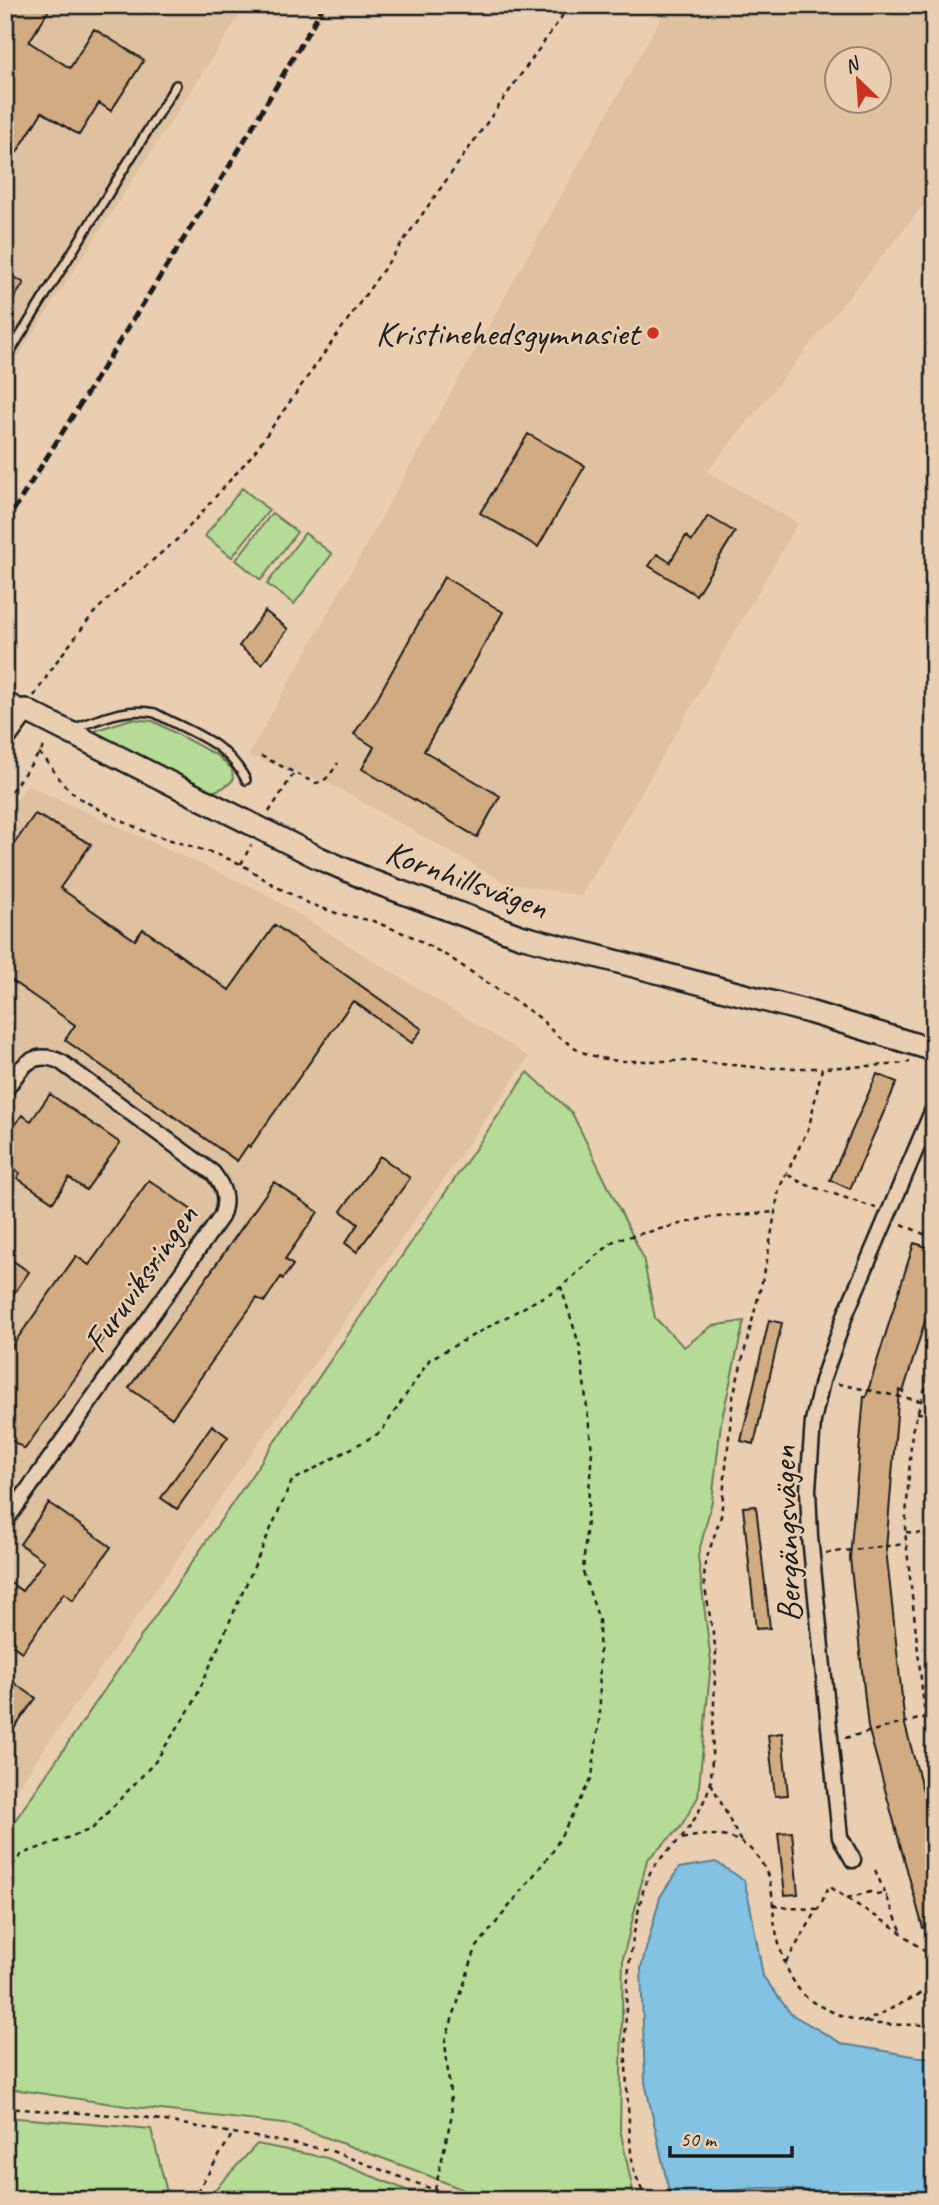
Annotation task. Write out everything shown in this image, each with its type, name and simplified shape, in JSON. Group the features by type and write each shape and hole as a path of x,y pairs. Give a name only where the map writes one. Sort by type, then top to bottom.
{"street":[{"name":"Kornhillsvägen","path":"5,699 61,730 319,858 374,882 532,940 809,1012 927,1049"},
{"path":"5,737 25,710"},
{"name":"Furuviksringen","path":"5,1091 19,1071 37,1057 45,1056 61,1062 213,1173 222,1186 225,1202 221,1217 5,1522"},
{"name":"Bergängsvägen","path":"853,1860 840,1837 811,1555 809,1456 822,1381 846,1313 886,1217 927,1141 934,1107"}],"lane":[{"path":"5,360 176,85"},
{"path":"61,730 144,710 155,713 223,749 239,767 246,780"}],"path":[{"path":"25,710 57,661 93,614 181,536 253,454 570,5"},
{"path":"5,799 38,754 61,730"},
{"path":"38,754 46,760 64,785 79,798 108,814 151,834 241,864 308,903 336,913 373,921 413,937 449,957 540,1018 557,1036 582,1052 600,1058 618,1061 690,1061 764,1068 822,1068 905,1063 927,1049"},
{"path":"261,756 315,783 327,779 338,763"},
{"path":"646,2200 634,2171 631,2153 624,2048 627,1978 637,1915 651,1871 680,1839 705,1800 711,1783 716,1651 704,1582 705,1563 721,1516 733,1397 766,1266 779,1189 809,1127 822,1068"},
{"path":"787,1174 804,1184 879,1208 886,1217 934,1239"},
{"path":"5,1873 22,1854 92,1829 155,1762 193,1704 292,1481 381,1432 430,1359 561,1287 615,1240 705,1218 775,1212"},
{"path":"435,2190 452,2114 445,2041 476,1948 553,1852 592,1777 600,1712 599,1620 583,1572 593,1451 580,1347 561,1287"},
{"path":"934,1359 912,1431 905,1531 925,1716 934,1756"},
{"path":"822,1381 921,1401"},
{"path":"918,1413 934,1414"},
{"path":"905,1531 934,1535"},
{"path":"811,1555 906,1544"},
{"path":"830,1742 934,1715"},
{"path":"711,1783 741,1842 755,1855 767,1874 777,1931 786,1962 791,1976 803,1994 821,2007 863,2023 934,2025"},
{"path":"680,1839 714,1834 741,1842"},
{"path":"875,1870 902,1933"},
{"path":"786,1962 829,1886 845,1899 902,1933 928,1957 934,1959"},
{"path":"845,1899 870,1892 887,1896"},
{"path":"773,1905 818,1909"},
{"path":"863,2023 918,1995 934,1980"},
{"path":"929,1987 934,2001"},
{"path":"5,2108 143,2117 329,2150 461,2200"},
{"path":"192,2200 233,2133"}],"shaded area":[{"path":"5,5 233,5 242,12 5,377"},
{"name":"Kristinehedsgymnasiet","path":"668,5 908,5 934,25 934,192 707,472 798,523 581,896 504,882 329,783 248,756"},
{"path":"27,785 262,892 529,1057 5,1805 5,816"}],"green space":[{"path":"242,488 269,510 232,557 205,536"},
{"path":"272,513 297,532 261,580 236,560"},
{"path":"305,533 332,554 294,604 267,584"},
{"path":"131,719 153,721 218,756 232,769 233,780 221,789 207,793 93,733"},
{"path":"528,1072 572,1113 643,1257 655,1318 684,1347 712,1326 744,1321 721,1423 712,1501 698,1556 711,1662 698,1797 680,1828 647,1860 623,1958 620,2129 634,2196 632,2200 488,2200 292,2125 126,2106 5,2088 5,1835"},
{"path":"5,2117 151,2129 169,2200 5,2200"},
{"path":"257,2144 327,2158 431,2200 205,2200"}],"water":[{"path":"716,1862 744,1880 763,1976 791,2014 843,2044 919,2057 934,2057 934,2200 833,2200 807,2192 779,2188 738,2190 691,2199 670,2196 645,2082 641,1968 660,1897 679,1868"}],"building":[{"path":"5,5 52,5 29,42 70,68 94,29 144,60 111,111 99,103 79,135 42,112 17,152 5,144"},
{"path":"5,271 24,283 5,312"},
{"path":"528,434 585,466 538,547 480,513"},
{"path":"708,516 735,532 696,595 649,566 657,554 670,562 686,536 692,541"},
{"path":"444,577 503,612 424,751 500,796 477,837 362,769 374,747 354,734 375,702"},
{"path":"265,611 288,629 262,664 239,646"},
{"path":"35,814 91,844 60,888 135,940 143,929 229,990 275,925 422,1029 412,1043 353,1001 250,1147 248,1145 237,1161 65,1040 75,1025 5,976 5,857"},
{"path":"877,1074 897,1082 850,1189 830,1180"},
{"path":"50,1094 120,1143 86,1190 69,1178 53,1202 17,1178 20,1173 5,1163 5,1138 22,1115 31,1121"},
{"path":"380,1156 410,1178 357,1252 345,1243 358,1224 341,1211"},
{"path":"149,1180 193,1211 25,1449 5,1436 5,1356 76,1256 89,1265"},
{"path":"274,1182 318,1212 285,1259 293,1265 264,1302 257,1298 172,1418 129,1388"},
{"path":"914,1243 934,1249 934,1292 903,1392 899,1390 886,1549 905,1725 934,1831 934,1925 923,1928 868,1727 850,1558 864,1396 866,1397"},
{"path":"5,1255 29,1272 5,1306"},
{"path":"769,1320 782,1323 754,1444 741,1441"},
{"path":"212,1425 228,1437 177,1509 161,1498"},
{"path":"49,1503 111,1547 73,1600 64,1593 22,1652 5,1640 5,1579 22,1591 44,1561 20,1544"},
{"path":"756,1506 770,1628 756,1629 743,1507"},
{"path":"5,1677 36,1698 5,1741"},
{"path":"782,1733 788,1795 775,1796 768,1735"},
{"path":"792,1832 798,1894 785,1895 778,1833"}],"railway":[{"path":"5,524 230,165 324,5"}],"place":[{"name":"Kristinehedsgymnasiet","path":"653,333"}]}
